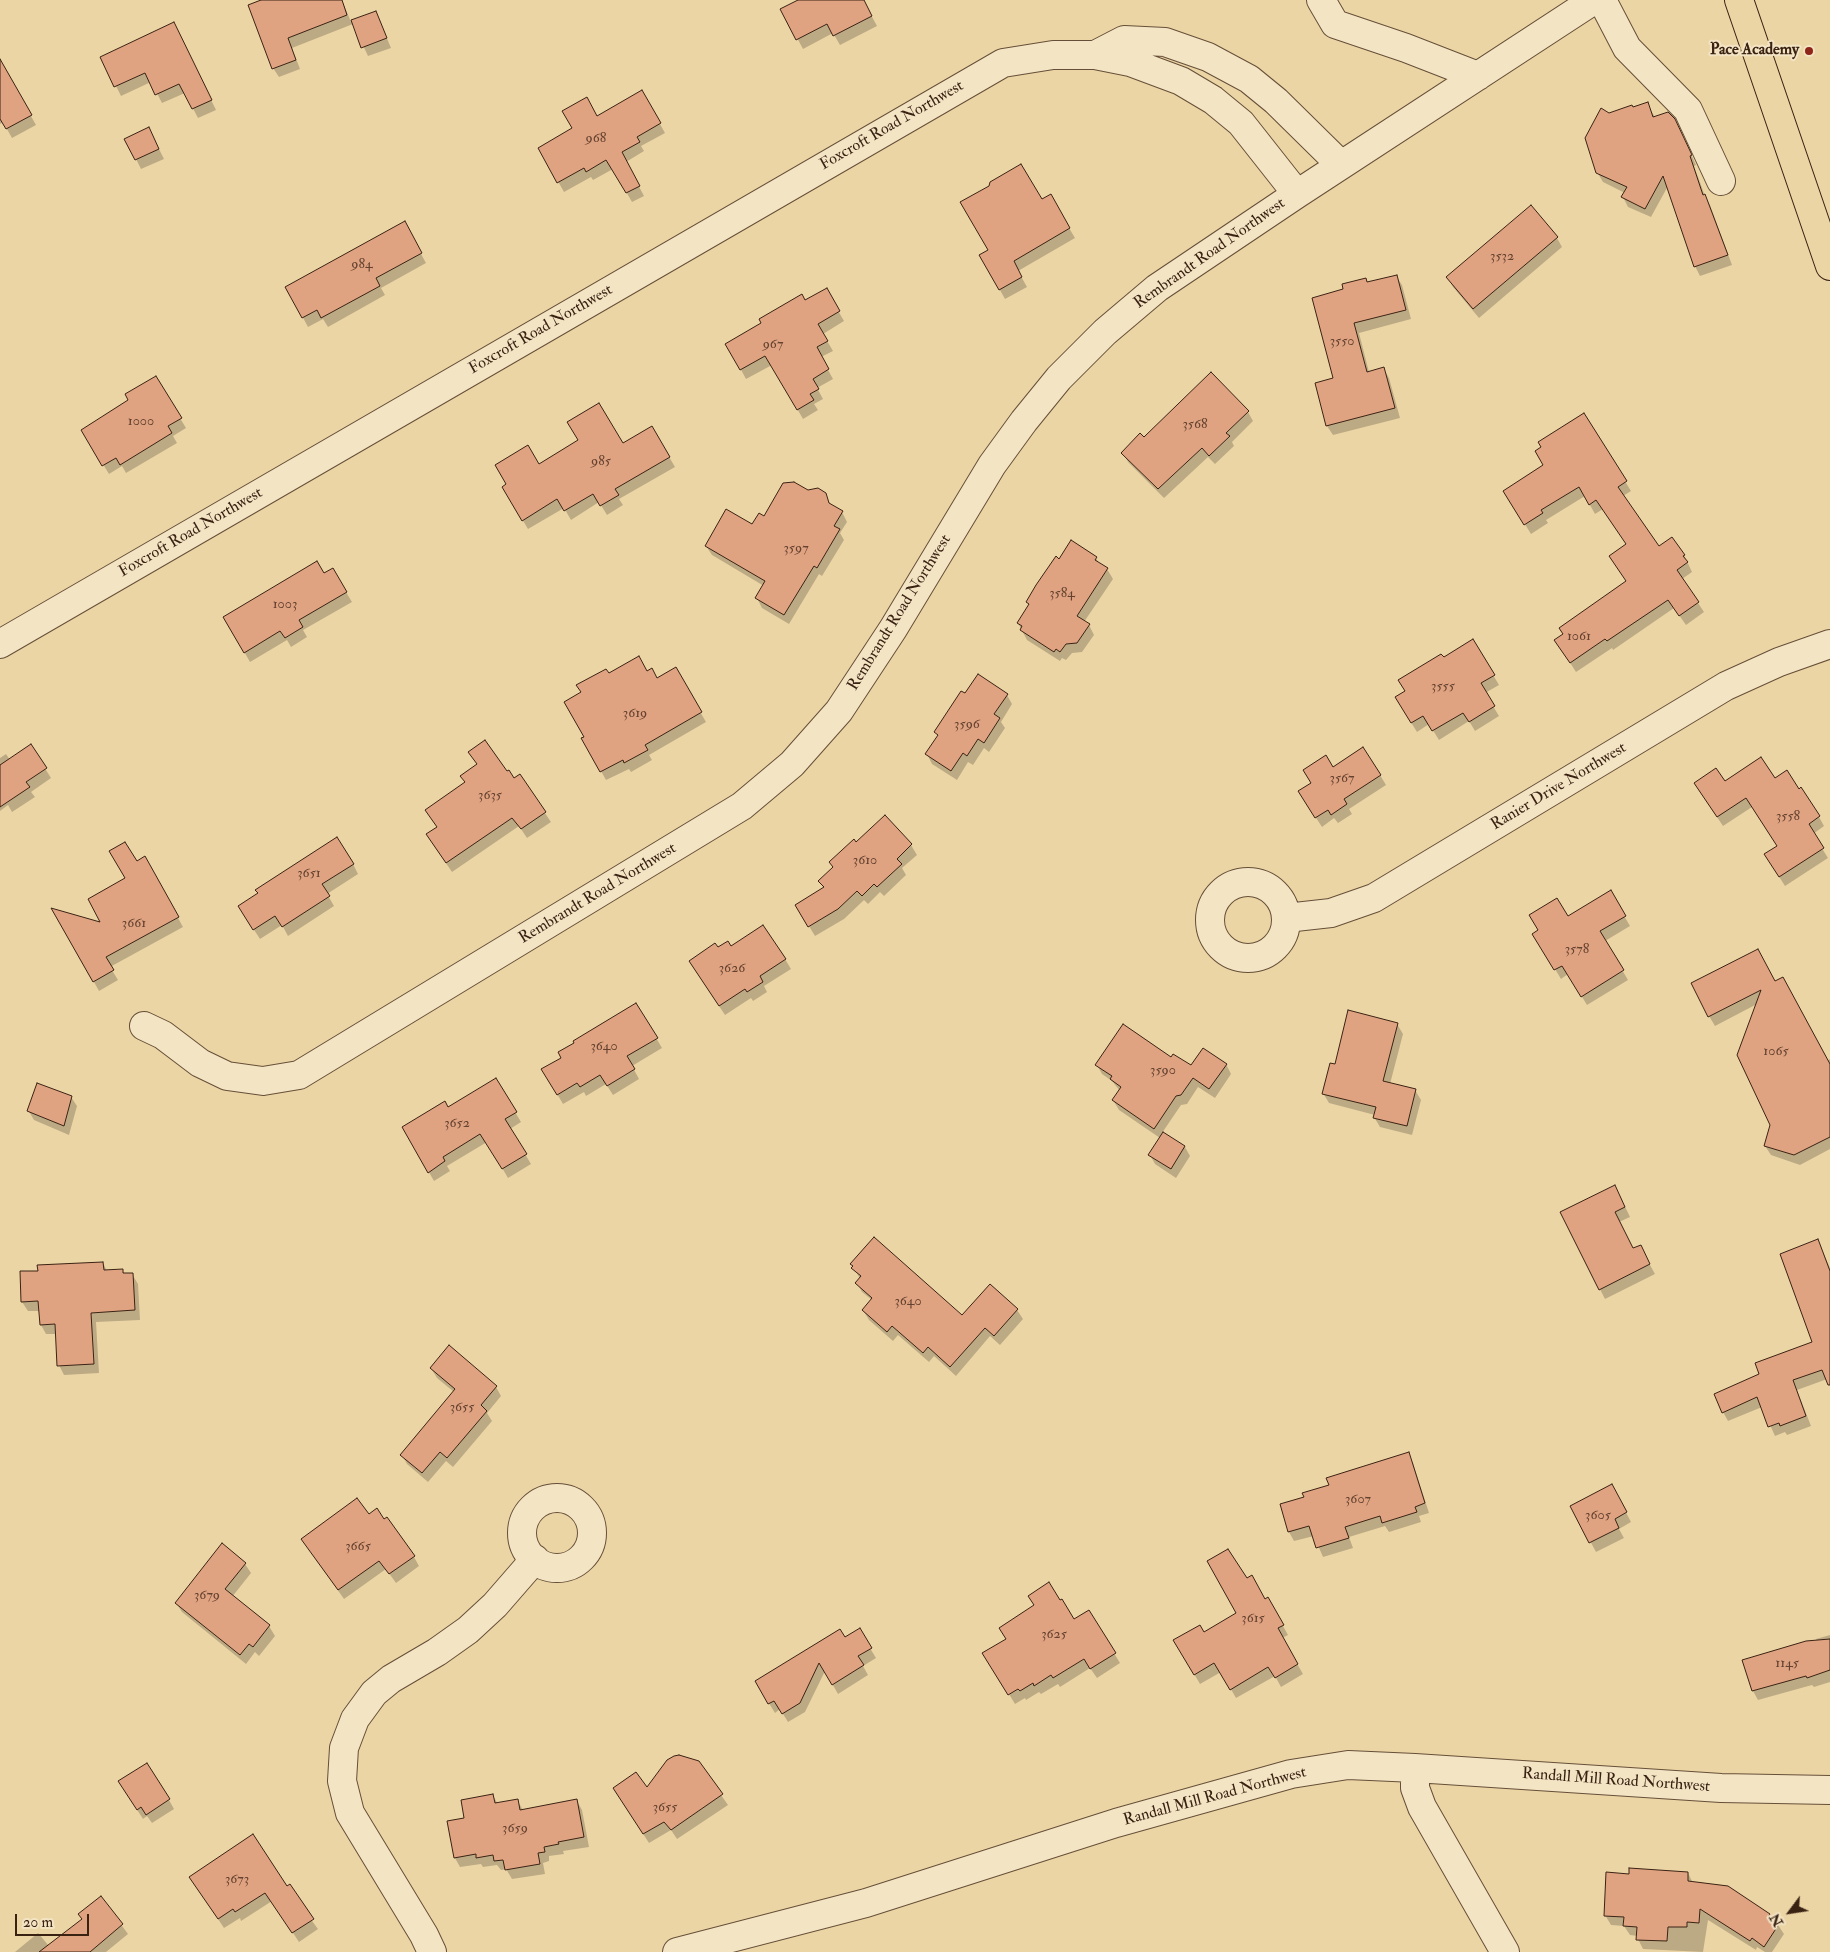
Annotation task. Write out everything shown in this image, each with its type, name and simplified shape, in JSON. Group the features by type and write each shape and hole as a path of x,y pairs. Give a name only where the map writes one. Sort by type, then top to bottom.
{"main road":[{"path":"1739,0 1830,266"}],"street":[{"path":"1321,0 1335,24 1406,48 1478,76"},
{"name":"Rembrandt Road Northwest","path":"144,1026 163,1035 200,1063 227,1076 263,1081 299,1075 742,806 792,764 839,710 893,630 992,465 1024,421 1060,378 1105,332 1157,288 1594,0"},
{"path":"1602,0 1628,48 1688,110 1721,180"},
{"name":"Foxcroft Road Northwest","path":"1095,55 1124,40 1165,42 1208,57 1248,79 1269,95 1341,165"},
{"name":"Foxcroft Road Northwest","path":"0,644 1003,63 1053,55 1095,55 1130,62 1182,81 1213,100 1241,123 1297,194"},
{"name":"Ranier Drive Northwest","path":"1286,918 1331,913 1374,898 1726,686 1779,662 1830,644"},
{"path":"432,1952 424,1935 350,1813 342,1781 344,1748 355,1719 374,1692 468,1630 495,1605 535,1559"},
{"name":"Randall Mill Road Northwest","path":"678,1952 866,1903 1116,1823 1291,1774 1348,1765 1721,1788 1830,1790"},
{"path":"1415,1768 1415,1788 1422,1807 1505,1952"}],"building":[{"path":"261,0 342,0 347,15 288,38 296,60 272,69 248,5"},
{"path":"798,0 864,0 872,16 833,36 827,24 796,40 780,9"},
{"path":"376,11 387,38 361,48 351,20"},
{"path":"174,22 212,100 192,109 179,84 155,95 145,73 114,87 100,57"},
{"path":"0,59 32,115 6,129 0,119"},
{"path":"642,90 661,123 637,137 640,142 622,152 640,186 626,193 606,160 586,172 584,168 557,183 538,148 572,128 562,111 587,97 597,116"},
{"path":"1648,102 1653,117 1668,112 1675,119 1692,155 1690,156 1703,195 1705,194 1728,255 1694,267 1663,176 1645,209 1621,197 1627,187 1596,173 1585,138 1601,108 1609,113"},
{"path":"149,127 159,149 135,160 124,139"},
{"path":"1021,164 1042,199 1051,194 1070,228 1014,261 1022,277 999,290 979,255 988,250 960,202 989,186 990,182"},
{"path":"1531,205 1558,237 1473,309 1446,277"},
{"path":"405,221 422,253 376,278 380,286 321,318 317,310 302,318 285,287"},
{"path":"1397,275 1406,310 1354,323 1367,372 1384,367 1395,408 1326,426 1315,383 1333,378 1312,298 1343,289 1342,284 1366,278 1367,282"},
{"path":"827,288 840,311 818,324 828,341 817,347 829,369 813,379 819,389 810,394 814,400 797,410 765,356 740,370 725,344 761,323 759,319 802,294 805,300"},
{"path":"1211,372 1249,411 1226,433 1230,436 1209,456 1202,448 1158,489 1121,453 1140,433 1144,437"},
{"path":"156,376 182,418 168,426 172,433 120,465 116,458 102,466 81,430 128,400 125,394"},
{"path":"599,403 623,443 652,426 670,457 615,489 619,495 600,506 593,494 564,511 557,499 522,521 502,487 506,484 495,465 528,445 539,464 578,440 567,422"},
{"path":"1584,413 1627,481 1618,487 1659,546 1672,537 1685,555 1683,556 1688,562 1677,570 1699,602 1679,616 1668,600 1607,641 1605,639 1570,663 1554,640 1563,634 1559,628 1626,581 1609,556 1626,544 1596,500 1589,505 1579,487 1541,510 1543,513 1524,525 1503,491 1543,465 1535,451 1541,447 1538,442"},
{"path":"794,482 808,490 818,488 826,493 829,503 843,511 834,526 840,529 817,568 814,566 784,615 755,598 765,581 705,546 726,509 752,524 759,513 764,516 783,483"},
{"path":"1071,540 1097,557 1095,560 1108,568 1077,616 1090,624 1077,643 1066,644 1060,652 1056,649 1054,652 1020,630 1022,626 1017,623 1029,604 1026,602 1036,585 1056,556 1059,559"},
{"path":"317,561 324,573 333,568 347,592 299,620 303,627 285,638 280,631 244,653 223,617"},
{"path":"1473,639 1495,675 1481,683 1495,706 1469,722 1463,713 1432,731 1423,716 1411,723 1395,697 1405,691 1398,680 1441,654 1444,657"},
{"path":"639,656 647,671 652,668 657,678 676,667 702,712 645,745 648,750 624,763 623,760 600,772 581,738 584,737 564,702 581,692 576,685 606,669 609,673"},
{"path":"978,674 1008,694 994,714 1000,718 984,743 978,739 967,756 963,753 951,771 925,754 938,735 934,732 961,691 965,693"},
{"path":"485,740 514,778 520,774 546,812 521,829 512,818 446,863 426,834 437,827 425,810 465,782 460,776 477,764 468,752"},
{"path":"31,744 47,768 26,782 30,787 0,807 0,765"},
{"path":"1363,747 1381,775 1344,799 1347,804 1331,815 1328,810 1315,818 1298,791 1311,783 1303,770 1326,755 1333,767"},
{"path":"1761,757 1775,778 1787,770 1820,816 1809,824 1824,848 1779,877 1764,854 1777,846 1746,798 1717,817 1694,783 1716,768 1725,781"},
{"path":"885,815 912,844 897,859 902,864 877,887 874,884 862,896 857,891 838,909 808,927 795,905 824,887 818,881 833,867 829,862 854,839 856,842"},
{"path":"337,837 354,864 322,884 330,896 282,927 275,916 253,930 238,906 258,893 255,890"},
{"path":"125,842 137,861 145,856 179,917 106,957 114,970 93,982 51,908 100,922 88,899 125,878 109,851"},
{"path":"1611,890 1626,916 1600,931 1624,970 1581,997 1562,966 1554,970 1532,934 1538,930 1529,915 1557,898 1568,916"},
{"path":"763,925 786,959 760,976 763,982 747,992 745,989 719,1006 689,961 715,943 718,947 728,941 731,946"},
{"path":"1758,949 1775,981 1783,977 1830,1064 1830,1137 1794,1155 1764,1146 1770,1125 1737,1055 1761,990 1708,1017 1691,983"},
{"path":"636,1003 658,1038 627,1056 635,1069 607,1086 600,1075 580,1087 577,1083 557,1095 541,1069 561,1058 558,1052 574,1043 573,1041"},
{"path":"1348,1010 1398,1023 1383,1081 1416,1089 1407,1126 1373,1118 1376,1107 1322,1094 1330,1063 1335,1064"},
{"path":"1123,1024 1171,1057 1173,1054 1191,1065 1203,1048 1227,1064 1209,1089 1193,1078 1181,1095 1176,1096 1154,1129 1112,1100 1121,1087 1110,1079 1112,1076 1095,1065"},
{"path":"496,1078 517,1112 505,1119 527,1154 502,1169 480,1134 443,1157 445,1161 428,1173 402,1127 445,1101 448,1107"},
{"path":"37,1083 72,1096 64,1126 27,1111"},
{"path":"1163,1132 1185,1146 1171,1169 1148,1155"},
{"path":"1615,1185 1625,1207 1615,1212 1633,1248 1641,1245 1650,1264 1599,1290 1560,1212"},
{"path":"874,1237 962,1315 990,1284 1018,1309 994,1336 985,1328 950,1367 928,1347 923,1353 892,1326 887,1332 862,1310 872,1298 855,1283 861,1276 851,1268 853,1266 850,1264"},
{"path":"1818,1239 1830,1271 1830,1385 1828,1385 1822,1370 1793,1380 1806,1416 1780,1426 1779,1423 1768,1427 1757,1397 1722,1413 1714,1394 1759,1374 1755,1363 1812,1342 1780,1254"},
{"path":"103,1262 104,1270 123,1269 123,1273 133,1273 135,1310 91,1313 94,1364 57,1366 55,1324 40,1325 38,1301 21,1302 20,1271 38,1271 37,1265"},
{"path":"449,1345 497,1386 481,1405 487,1411 447,1458 440,1452 422,1473 400,1455 455,1389 430,1368"},
{"path":"1409,1452 1425,1503 1415,1507 1417,1512 1382,1523 1380,1516 1345,1527 1349,1538 1316,1548 1309,1526 1288,1532 1280,1504 1304,1497 1302,1493 1329,1485 1326,1478"},
{"path":"1612,1484 1627,1512 1615,1519 1619,1528 1589,1543 1570,1506"},
{"path":"357,1498 369,1514 377,1508 384,1519 387,1517 415,1556 389,1574 379,1561 338,1590 301,1539"},
{"path":"222,1543 246,1563 225,1589 270,1625 253,1647 249,1644 240,1655 175,1603"},
{"path":"1228,1549 1247,1578 1252,1575 1265,1599 1268,1597 1284,1625 1278,1628 1298,1664 1275,1678 1268,1667 1230,1690 1214,1663 1194,1675 1173,1640 1200,1625 1204,1632 1236,1613 1207,1561"},
{"path":"1049,1582 1074,1619 1089,1610 1116,1653 1090,1669 1084,1659 1053,1678 1051,1675 1034,1686 1033,1683 1020,1691 1018,1689 1008,1695 982,1653 1006,1639 999,1628 1034,1605 1028,1596"},
{"path":"860,1628 872,1648 858,1656 864,1665 832,1685 819,1663 800,1703 782,1714 774,1701 768,1704 755,1681 840,1629 845,1637"},
{"path":"1830,1639 1830,1670 1807,1678 1806,1676 1752,1691 1742,1660 1806,1641"},
{"path":"679,1755 699,1761 723,1794 671,1830 664,1822 643,1834 613,1788 636,1772 647,1787 667,1760"},
{"path":"147,1763 170,1799 146,1815 141,1807 137,1810 118,1781"},
{"path":"493,1794 495,1803 518,1799 520,1810 577,1799 584,1837 544,1847 545,1852 538,1853 540,1864 505,1870 503,1860 494,1861 493,1855 476,1858 476,1854 454,1858 447,1821 464,1818 461,1800"},
{"path":"253,1834 287,1886 290,1884 314,1919 292,1933 265,1893 235,1912 233,1909 218,1919 189,1877"},
{"path":"1629,1868 1688,1872 1688,1881 1728,1886 1770,1914 1768,1917 1779,1924 1764,1947 1752,1938 1750,1941 1700,1909 1699,1923 1687,1922 1687,1927 1668,1927 1667,1941 1636,1940 1637,1927 1623,1926 1624,1917 1604,1916 1606,1872 1629,1874"},
{"path":"101,1896 123,1924 90,1952 39,1952 82,1919 78,1914"}],"place":[{"name":"Pace Academy","path":"1809,51"}]}
